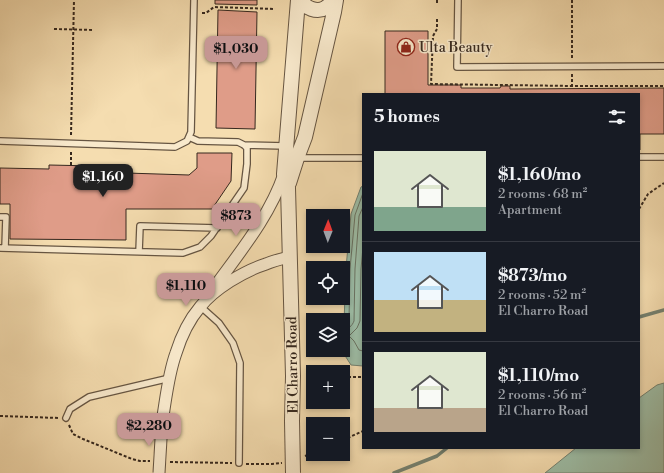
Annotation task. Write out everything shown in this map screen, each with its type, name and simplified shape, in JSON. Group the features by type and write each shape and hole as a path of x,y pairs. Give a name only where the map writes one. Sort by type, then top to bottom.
{"street":[{"name":"El Charro Road","path":"288,468 292,421 292,376 288,188 284,174 298,0"},
{"path":"301,0 303,4 312,9 323,9 336,0"},
{"name":"El Charro Road","path":"288,188 305,137 336,0"},
{"path":"159,473 162,422 170,378 176,353 186,329 200,306 268,211 284,174"},
{"path":"200,306 216,291 240,275 265,264 289,257"}],"lane":[{"path":"0,141 175,148 187,141 191,132 194,0"},
{"path":"458,0 457,67 664,66"},
{"path":"190,137 198,141 238,142 244,145 286,146"},
{"path":"0,217 6,218 2,248 183,253 200,247 211,236 244,188 247,148 244,145"},
{"path":"640,157 664,157"},
{"path":"297,158 362,158"},
{"path":"139,252 140,226 217,228"},
{"path":"200,306 219,323 233,344 240,363 239,464"},
{"path":"66,418 70,409 89,397 170,378"}],"path":[{"path":"71,165 74,0"},
{"path":"572,0 572,58"},
{"path":"194,14 206,13 214,7 275,9"},
{"path":"54,29 94,30"},
{"path":"572,74 572,86 664,86"},
{"path":"640,207 648,194 664,183"},
{"path":"350,377 362,377"},
{"path":"0,416 66,418 74,434 83,439 132,459 140,461 154,461"},
{"path":"350,437 362,431"},
{"path":"302,457 306,456"},
{"path":"168,462 272,464 288,468"}],"water":[{"path":"362,186 362,366 351,365 346,357 350,357 350,313 344,313 345,305 350,305 350,261 347,261 347,253 350,253 351,214"},
{"path":"664,383 664,473 545,473 575,449 640,449 640,397 657,385"}],"building":[{"path":"215,0 257,0 257,5 215,4"},
{"path":"218,10 257,12 255,129 216,128"},
{"path":"385,31 428,31 428,85 461,85 461,88 500,88 501,86 510,86 510,89 664,88 664,134 640,134 640,93 385,93"},
{"path":"197,153 232,153 231,181 212,209 126,209 126,240 10,239 10,204 0,204 0,168 49,169 49,165 95,166 95,172 189,175 197,168"}],"waterway":[{"path":"640,317 664,310"},
{"path":"394,473 437,456 446,449"}],"place":[{"name":"Ulta Beauty","path":"406,47"}]}
